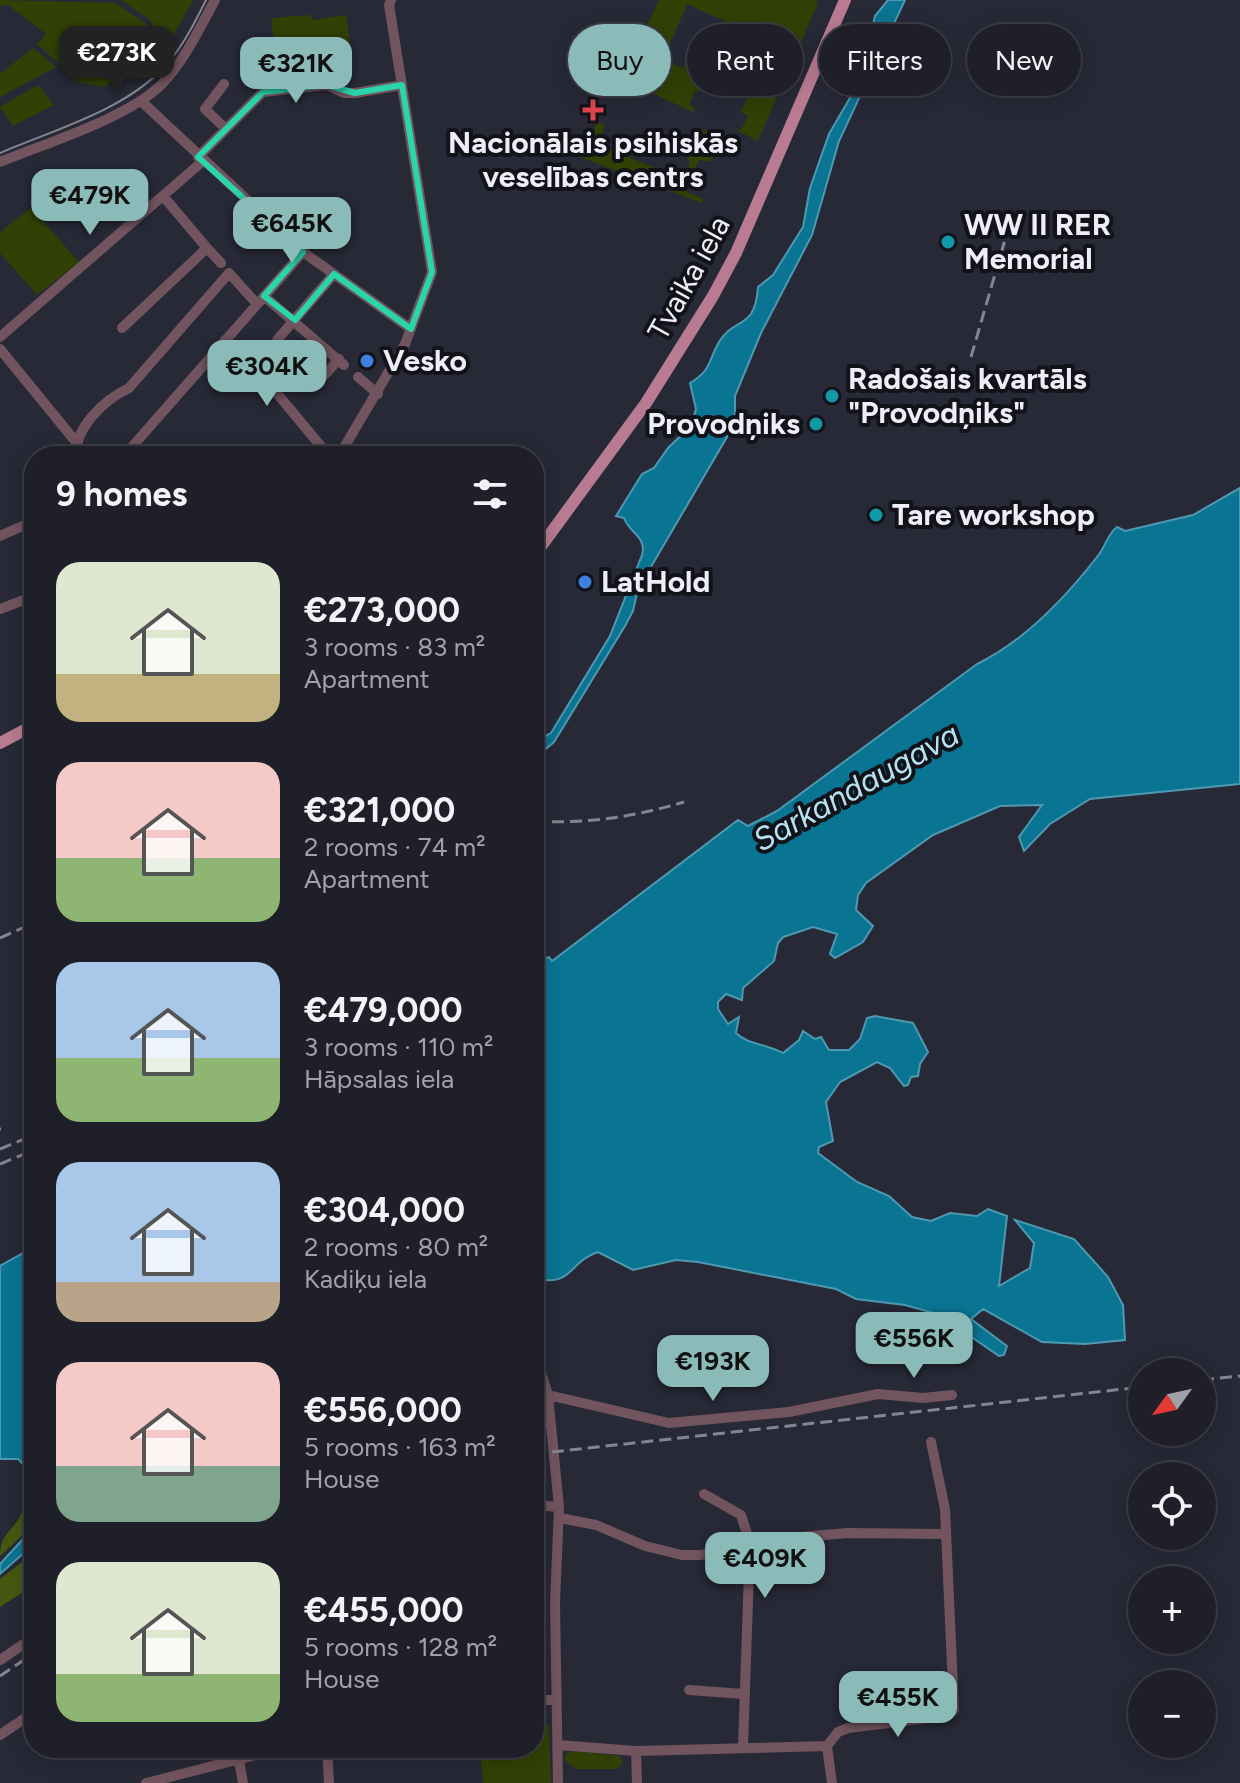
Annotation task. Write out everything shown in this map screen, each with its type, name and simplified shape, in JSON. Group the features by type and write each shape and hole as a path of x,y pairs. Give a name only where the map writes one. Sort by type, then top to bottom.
{"main road":[{"name":"Tvaika iela","path":"544,542 646,403 719,286 845,0"},
{"path":"0,743 24,730"}],"street":[{"path":"0,162 141,101 163,82 188,50 215,0"},
{"path":"345,446 378,394 411,329 432,272 389,5 391,0"},
{"path":"224,84 205,109 226,129"},
{"path":"0,337 163,196 263,92 327,85 344,93 355,93 402,85"},
{"path":"141,101 303,252 411,329"},
{"path":"163,196 221,263"},
{"path":"122,328 207,248"},
{"path":"133,446 303,252"},
{"path":"76,446 80,432 113,396 129,388 229,273 261,300 295,320 342,362 321,379 277,340 295,320 334,274"},
{"path":"225,340 265,379 321,446"},
{"path":"0,349 76,442"},
{"path":"358,377 378,394"},
{"path":"0,536 24,525"},
{"path":"0,609 24,600"},
{"path":"544,1382 548,1395 560,1512 555,1603 558,1783"},
{"path":"544,1398 548,1395 613,1413 669,1423 789,1412 878,1394 923,1398 952,1395"},
{"path":"832,1783 827,1746 838,1732 848,1728 953,1714 945,1509 931,1442"},
{"path":"704,1494 741,1515 750,1543 743,1747"},
{"path":"544,1508 645,1546 682,1555 750,1543 848,1533 945,1534"},
{"path":"0,1660 24,1644"},
{"path":"689,1690 744,1694"},
{"path":"544,1700 557,1700"},
{"path":"0,1735 24,1719"},
{"path":"558,1745 636,1751 827,1746"},
{"path":"636,1751 637,1783"},
{"path":"146,1783 224,1758"},
{"path":"240,1758 243,1783"},
{"path":"328,1758 329,1783"}],"highlighted area":[{"path":"327,85 355,93 402,85 432,272 411,329 334,274 295,320 264,296 303,252 198,157 263,92"}],"green space":[{"path":"0,0 115,3 147,24 148,40 106,87 80,83 37,44 46,34 8,5 0,6"},
{"path":"121,0 193,0 157,57 127,82 153,50 157,35 150,20"},
{"path":"659,0 816,0 818,3 803,38 803,24 731,24 687,4 671,41 671,24 648,24"},
{"path":"311,15 312,20 346,15 352,60 345,63 348,82 343,87 334,85 329,65 306,68 296,53 287,59 275,48 271,18"},
{"path":"33,48 56,67 0,97 0,74"},
{"path":"687,59 687,96 693,96 689,105 695,108 693,112 659,96 671,96 671,63 683,68"},
{"path":"38,85 54,105 13,126 0,107"},
{"path":"747,96 778,96 758,141 734,129 741,130 748,116 741,112"},
{"path":"597,121 605,125 598,144 673,176 675,171 687,172 690,163 686,156 688,153 695,154 704,133 700,129 718,135 719,141 713,138 707,152 714,155 711,162 699,160 685,191 703,199 702,203 577,156 585,138 591,140"},
{"path":"31,208 79,262 37,295 0,253 0,232"},
{"path":"23,1494 24,1533 0,1556 4,1538 21,1514"},
{"path":"24,1561 24,1591 0,1607 0,1579"},
{"path":"544,1720 549,1726 551,1783 483,1783 481,1758 544,1758"},
{"path":"573,1751 620,1756 623,1763 617,1769 576,1769 564,1760 566,1754"}],"water":[{"path":"888,0 905,0 894,24 873,24 875,16"},
{"path":"851,96 860,96 839,141 812,235 761,333 735,396 735,413 727,437 638,589 633,611 625,626 554,742 544,750 544,737 551,733 610,636 642,555 640,539 624,518 616,516 642,474 654,468 668,448 691,426 696,409 690,383 706,369 725,334 749,317 758,287 773,275 803,227 810,188 829,134"},
{"name":"Sarkandaugava","path":"1240,488 1240,784 1090,799 1050,824 1024,851 1019,837 1042,805 1000,806 933,835 866,883 858,895 856,910 873,926 863,942 835,958 830,954 837,934 813,927 783,937 778,943 774,961 743,988 742,1000 726,994 718,1002 718,1009 728,1024 739,1017 736,1033 741,1037 783,1053 799,1040 803,1031 815,1039 821,1037 829,1050 849,1050 860,1039 867,1018 875,1016 913,1023 928,1052 920,1064 918,1076 911,1077 908,1085 904,1086 890,1068 877,1062 840,1082 826,1102 833,1141 819,1147 818,1153 857,1182 889,1196 912,1217 931,1221 950,1213 977,1216 988,1209 1007,1216 999,1286 1030,1268 1034,1243 1015,1220 1074,1239 1108,1277 1123,1305 1125,1340 1085,1344 1042,1342 983,1309 971,1319 1007,1346 1004,1355 999,1356 960,1329 955,1319 905,1305 856,1299 836,1289 698,1262 676,1260 633,1270 598,1252 588,1256 563,1277 544,1280 544,959 549,957 552,961 738,820 748,826 777,811 977,664 1028,631 1072,588 1117,527 1125,531 1193,515"},
{"path":"24,1253 24,1465 18,1459 0,1459 0,1266"},
{"path":"24,1538 24,1553 0,1574 0,1564"}],"tram line":[{"path":"0,153 90,117 132,94 174,56 206,0"}],"railway":[{"path":"971,357 1011,219"},
{"path":"544,821 610,818 684,802"},
{"path":"0,938 24,927"},
{"path":"0,1149 24,1139"},
{"path":"0,1164 24,1154"},
{"path":"1216,1379 1240,1376"},
{"path":"544,1453 1128,1389"},
{"path":"0,1676 24,1660"}],"place":[{"name":"Nacionālais psihiskās veselības centrs","path":"593,110"},
{"name":"WW II RER Memorial","path":"948,242"},
{"name":"Vesko","path":"367,361"},
{"name":"Radošais kvartāls \"Provodņiks\"","path":"832,396"},
{"name":"Provodņiks","path":"816,424"},
{"name":"Tare workshop","path":"876,515"},
{"name":"LatHold","path":"585,582"}]}
